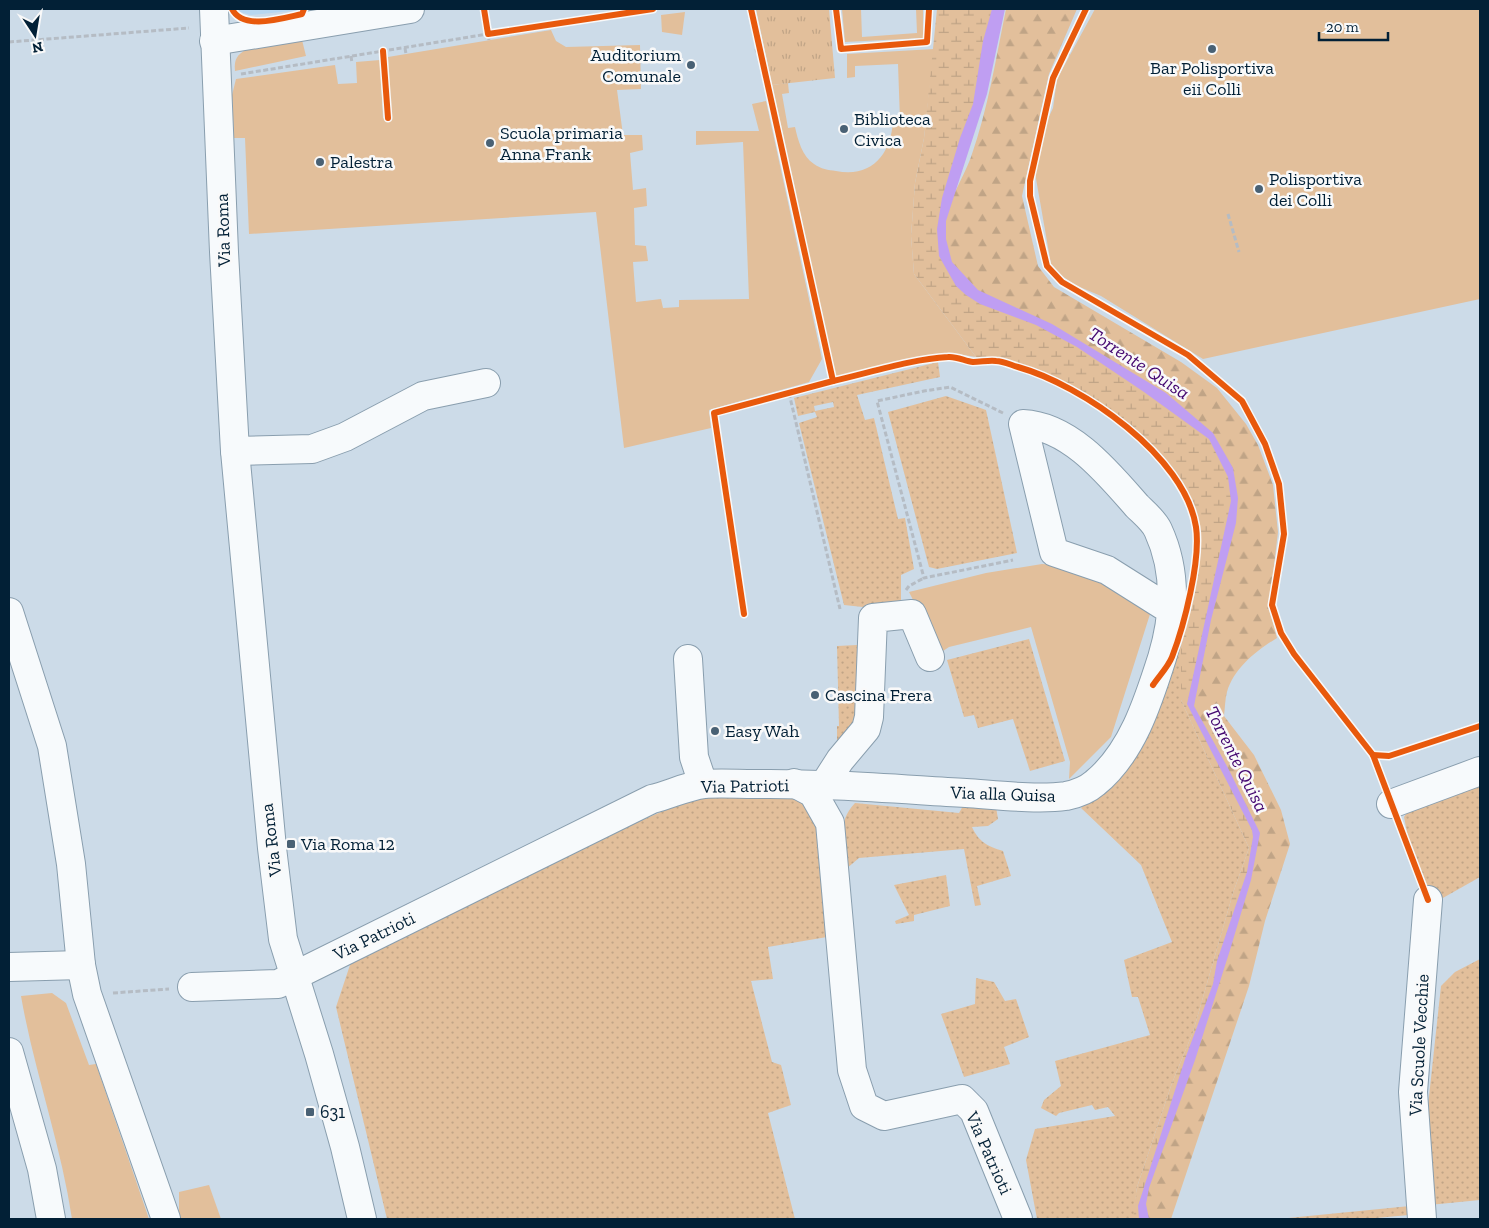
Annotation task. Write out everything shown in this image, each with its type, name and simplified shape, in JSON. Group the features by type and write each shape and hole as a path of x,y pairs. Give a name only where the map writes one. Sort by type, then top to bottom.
{"main road":[{"name":"Via Roma","path":"214,9 204,34 235,451 270,837 283,939 345,1146 362,1219"},
{"path":"204,34 410,9"},
{"path":"235,451 312,450 345,437 423,396 486,383"},
{"path":"1023,424 1054,552 1107,570 1172,611"},
{"name":"Via alla Quisa","path":"794,783 1003,795 1065,796 1080,792 1094,784 1121,754 1133,735 1153,686 1170,632 1172,611 1171,574 1157,529 1115,480 1073,442 1037,424 1023,424"},
{"path":"9,612 15,652 52,746 71,864 81,965 87,994 166,1219"},
{"path":"824,785 840,760 866,729 869,717 873,618 912,614 930,657"},
{"path":"688,659 694,758 703,784"},
{"path":"1391,804 1480,771"},
{"name":"Via Patrioti","path":"192,987 278,984 652,800 703,784 794,783 813,793 830,823 852,1070 864,1106 884,1116 962,1099 974,1112 1018,1219"},
{"name":"Via Scuole Vecchie","path":"1422,1219 1413,1092 1428,900"},
{"path":"13,967 81,965"},
{"path":"9,1052 42,1169 51,1219"}],"path":[{"path":"486,26 488,37"},
{"path":"239,75 383,51 488,37 498,33"},
{"path":"9,42 204,34"},
{"path":"758,41 757,50 762,57"},
{"path":"1061,62 1068,54 1069,45"},
{"path":"404,48 406,54"},
{"path":"383,51 384,61"},
{"path":"351,56 352,62"},
{"path":"304,64 305,69"},
{"path":"1228,214 1239,252"},
{"path":"1013,560 924,578 877,401 924,391 950,388 1023,424"},
{"path":"780,396 798,391"},
{"path":"789,393 840,609"},
{"path":"87,994 192,987"}],"shaded area":[{"path":"238,9 301,10 251,15 240,12"},
{"path":"992,9 1005,9 987,94 946,221 946,239 952,262 978,290 1052,324 1166,393 1213,433 1233,468 1238,498 1236,523 1211,620 1194,706 1229,770 1260,833 1251,880 1230,950 1195,1060 1149,1188 1146,1204 1149,1219 1139,1219 1138,1206 1185,1059 1213,984 1217,961 1247,872 1253,837 1252,830 1187,704 1231,501 1228,477 1209,439 1077,347 1036,325 980,304 966,295 956,286 939,256 937,229 942,198 960,138 973,104 983,41"}],"green space":[{"path":"756,9 829,9 835,78 772,85"},
{"path":"842,9 861,9 862,37 917,33 916,9 923,9 923,38 845,42"},
{"path":"937,9 1001,9 943,223 943,240 950,263 977,292 1045,324 1213,438 1231,470 1236,501 1190,703 1255,827 1250,873 1146,1187 1145,1219 1132,1218 1137,1187 1172,1083 1193,1032 1233,893 1249,848 1181,700 1181,625 1195,561 1196,528 1190,506 1173,476 1157,456 1124,423 1079,392 1034,371 976,357 914,274 911,236 915,183 924,138"},
{"path":"1006,9 1077,9 1049,74 1022,196 1038,266 1054,287 1181,362 1217,388 1246,424 1258,445 1273,485 1278,532 1269,608 1277,638 1247,660 1235,675 1227,692 1224,716 1254,755 1281,810 1290,844 1265,921 1249,986 1171,1219 1145,1219 1146,1187 1256,844 1190,703 1236,501 977,292 950,261 943,239 945,218 977,139"},
{"name":"Polisportiva dei Colli","path":"1095,9 1480,9 1480,299 1203,359 1101,296 1075,285 1062,276 1051,264 1035,173 1046,123 1053,108 1057,79"},
{"path":"685,12 682,35 662,32 661,15"},
{"path":"551,30 556,41 566,47 640,45 641,89 617,90 623,135 642,135 643,150 630,153 633,190 646,188 647,206 634,208 635,245 646,246 648,261 633,262 636,302 661,299 663,308 679,307 679,300 749,299 743,142 696,145 696,131 759,131 752,104 766,101 822,359 809,382 709,410 711,428 624,448 596,212 249,234 245,138 234,138 232,95 236,79 335,65 338,84 357,83 356,62 380,60 383,118 391,118 388,57"},
{"path":"302,40 306,56 235,71 236,59 245,50"},
{"path":"934,49 924,138 915,183 911,236 914,274 976,357 951,353 836,377 772,85 788,83 789,93 782,94 788,128 795,127 801,147 810,161 827,170 860,171 877,161 884,153 893,121 900,120 898,64 855,66 855,77 847,78 847,54"},
{"path":"938,362 940,377 857,395 865,420 874,418 898,519 905,518 914,569 901,575 901,611 844,605 799,423 817,417 815,412 798,416 794,398","holes":["833,402 834,407 815,411 814,406"]},
{"path":"946,396 986,410 1017,553 937,569 929,567 888,412"},
{"path":"1042,564 1068,566 1097,578 1151,611 1111,737 1069,779 1070,762 1031,627 949,647 943,651 943,659 909,592 986,573"},
{"path":"1181,636 1181,700 1249,848 1233,893 1193,1032 1172,1083 1137,1187 1133,1219 1037,1219 1026,1160 1035,1129 1115,1116 1108,1107 1095,1110 1092,1105 1059,1113 1056,1116 1041,1108 1044,1100 1061,1086 1055,1061 1150,1035 1138,997 1132,997 1124,960 1172,942 1141,865 1081,808 1123,768 1145,743"},
{"path":"1029,639 1065,761 1030,771 1013,719 978,728 974,715 964,717 947,660"},
{"path":"857,645 863,708 837,753 837,726 839,726 837,646"},
{"path":"1480,784 1480,877 1434,903 1408,837 1404,817 1412,805"},
{"path":"783,787 817,814 833,936 768,947 773,979 751,981 772,1062 781,1065 791,1105 768,1113 795,1219 387,1219 336,1007 352,959 547,861 698,796"},
{"path":"855,803 959,813 963,806 996,807 998,819 988,826 972,827 984,843 1003,851 1011,876 977,886 981,905 975,906 964,849 859,858 846,869 843,826 845,818"},
{"path":"946,875 950,906 914,915 914,921 896,924 895,921 909,915 894,885"},
{"path":"1480,959 1480,1200 1429,1205 1427,1115 1441,986 1455,972"},
{"path":"976,978 994,982 1005,1001 1016,999 1029,1037 1004,1047 1010,1064 964,1077 941,1014 975,1004"},
{"path":"52,993 66,1003 89,1065 96,1064 149,1219 72,1219 61,1163 26,1024 21,996"},
{"path":"209,1185 221,1219 179,1219 179,1192"},
{"path":"1410,1206 1409,1215 1365,1219 1278,1219"}],"cycle path":[{"path":"232,9 237,16 245,20 254,21 274,20 302,14 304,9"},
{"path":"484,9 488,34 653,9"},
{"path":"744,614 714,413 833,381 751,9"},
{"path":"836,9 841,49 927,42 929,9"},
{"path":"1086,9 1053,78 1030,181 1030,196 1047,266 1062,282 1188,355 1242,401 1265,444 1279,484 1284,534 1272,605 1281,633 1294,654 1373,755 1428,900"},
{"path":"383,51 388,118"},
{"path":"833,381 905,363 934,358 951,357 973,362 1001,362 1044,376 1071,390 1100,407 1127,427 1152,450 1173,475 1188,500 1196,527 1197,541 1194,574 1182,628 1170,661 1153,685"},
{"path":"1373,755 1389,756 1480,726"}],"place":[{"name":"Bar Polisportiva eii Colli","path":"1212,49"},
{"name":"Auditorium Comunale","path":"691,65"},
{"name":"Biblioteca Civica","path":"844,129"},
{"name":"Scuola primaria Anna Frank","path":"490,143"},
{"name":"Palestra","path":"320,162"},
{"name":"Polisportiva dei Colli","path":"1259,189"},
{"name":"Cascina Frera","path":"815,695"},
{"name":"Easy Wah","path":"715,731"},
{"name":"Via Roma 12","path":"291,844"},
{"name":"631","path":"310,1112"}],"water label":[{"name":"Torrente Quisa","path":"1139,363"},
{"name":"Torrente Quisa","path":"1237,759"}]}
